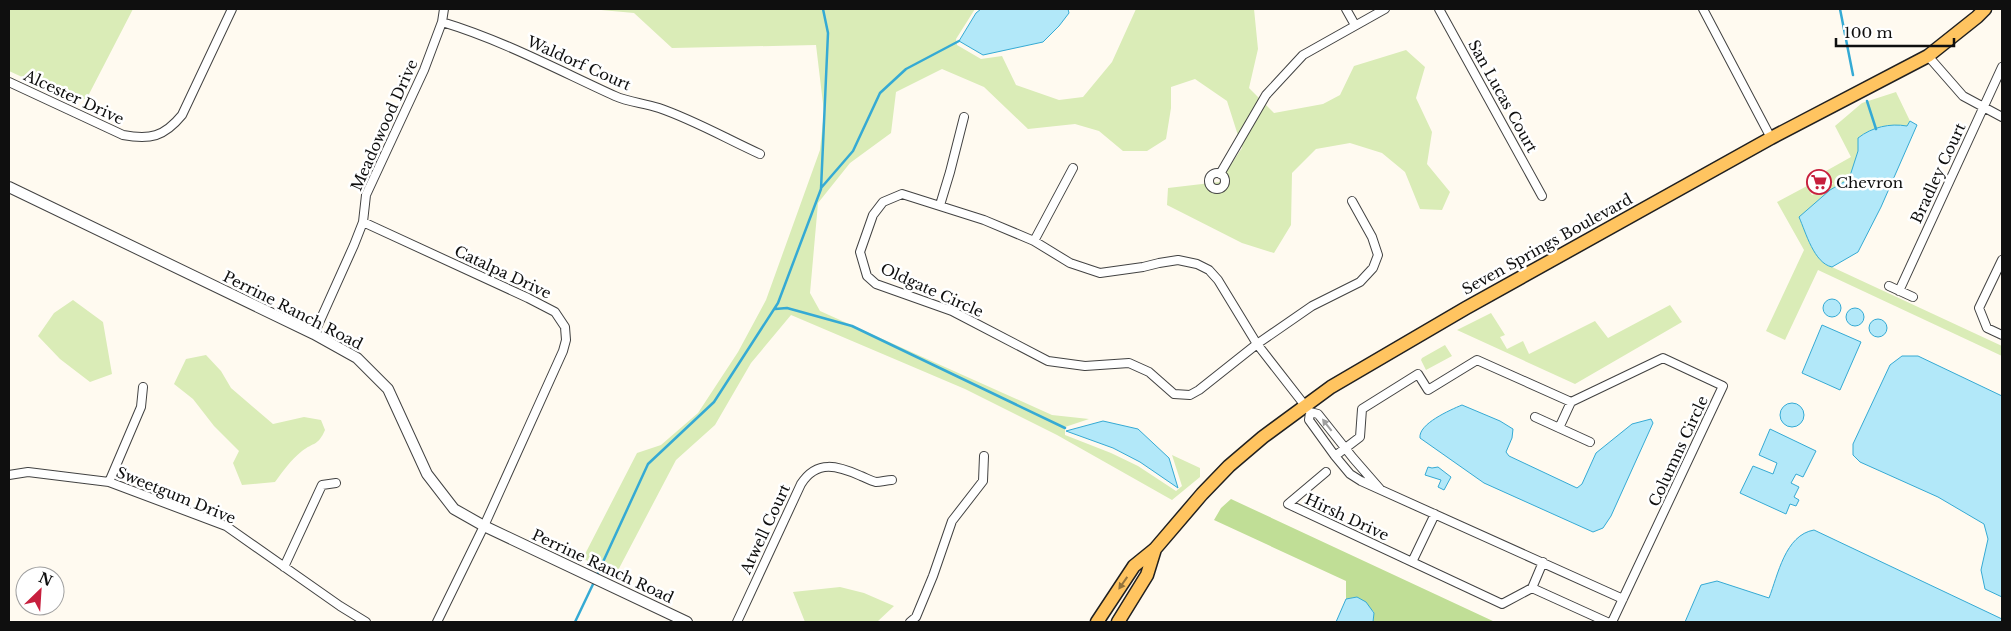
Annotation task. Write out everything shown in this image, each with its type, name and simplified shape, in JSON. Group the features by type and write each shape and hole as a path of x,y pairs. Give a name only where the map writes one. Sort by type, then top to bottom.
{"main road":[{"name":"Seven Springs Boulevard","path":"1097,622 1134,566 1156,549 1197,500 1229,466 1263,437 1307,409 1350,375 1449,317 1771,138 1928,56 1985,9"},
{"name":"Seven Springs Boulevard","path":"1118,622 1147,575 1156,549"}],"street":[{"name":"Alcester Drive","path":"9,82 122,135 143,138 158,135 172,127 182,115 232,9"},
{"name":"Meadowood Drive","path":"314,334 363,222 366,194 424,70 442,22 444,9"},
{"path":"1346,9 1355,25"},
{"path":"1220,174 1266,95 1303,55 1385,9"},
{"name":"San Lucas Court","path":"1439,9 1542,196"},
{"path":"1703,9 1771,138"},
{"name":"Waldorf Court","path":"442,22 499,43 618,97 658,108 760,154"},
{"path":"1928,56 1963,96 2002,117"},
{"name":"Bradley Court","path":"1899,291 2002,67"},
{"path":"940,205 964,117"},
{"path":"1034,241 1073,168"},
{"name":"Perrine Ranch Road","path":"9,186 314,334 357,358 388,389 427,474 454,509 484,526 687,622"},
{"name":"Oldgate Circle","path":"1257,344 1199,390 1190,395 1174,394 1149,372 1129,363 1085,366 1048,361 952,311 876,284 867,276 860,252 872,215 883,202 902,194 984,220 1034,241 1070,263 1100,273 1178,260 1197,264 1209,270 1218,280 1257,344 1307,409"},
{"path":"1257,344 1312,306 1360,282 1373,268 1378,255 1372,238 1352,202"},
{"name":"Catalpa Drive","path":"363,222 555,312 565,328 566,340 563,352 484,526 437,622"},
{"path":"2002,260 1979,308 1987,328 2002,335"},
{"path":"1889,286 1912,297"},
{"name":"Columns Circle","path":"1571,402 1663,358 1724,386 1612,622"},
{"path":"1335,456 1360,437 1362,409 1418,374 1428,390 1477,360 1571,402 1559,428"},
{"path":"109,482 142,407 143,387"},
{"path":"1307,409 1318,414 1380,489"},
{"path":"1307,409 1309,420 1335,456 1350,474 1361,481 1623,599"},
{"path":"1535,416 1590,442"},
{"path":"910,622 916,616 933,576 952,521 983,481 984,456"},
{"name":"Atwell Court","path":"737,622 801,484 807,476 817,469 828,466 841,467 875,482 892,480"},
{"name":"Sweetgum Drive","path":"9,475 28,472 109,482 226,526 340,606 366,622"},
{"name":"Hirsh Drive","path":"1326,472 1288,504 1502,604 1532,588"},
{"path":"284,567 322,485 336,482"},
{"path":"1412,562 1435,514"},
{"path":"1543,562 1532,588 1607,622"}],"green space":[{"path":"9,9 133,9 87,98 77,102 9,71"},
{"path":"590,9 975,9 956,39 957,45 981,59 1002,56 1016,85 1059,100 1083,97 1112,62 1136,9 1254,9 1258,49 1249,88 1274,113 1323,104 1340,95 1354,66 1406,50 1425,67 1416,98 1432,132 1427,164 1450,192 1442,210 1420,209 1405,172 1382,153 1350,143 1316,149 1292,173 1291,225 1274,253 1242,243 1167,205 1168,188 1219,182 1242,148 1227,101 1195,79 1171,87 1171,108 1166,139 1147,151 1123,151 1099,131 1075,124 1028,129 984,87 942,69 896,92 891,133 850,163 818,203 810,293 820,311 1052,415 1089,419 1065,427 1065,435 1138,466 1176,491 1182,486 1172,455 1200,468 1200,477 1172,500 1057,435 965,389 791,315 751,363 715,425 676,460 614,578 583,558 637,453 661,445 698,413 738,352 766,300 820,150 824,112 816,45 672,48 634,13"},
{"path":"1896,92 1910,121 1907,126 1881,127 1869,131 1858,138 1858,151 1849,179 1830,190 1826,265 2002,346 2002,356 1818,270 1785,340 1766,331 1804,250 1777,202 1807,186 1812,195 1833,184 1826,171 1851,157 1835,126 1862,103"},
{"path":"73,300 103,322 112,374 90,382 60,359 38,336 54,313"},
{"path":"1670,305 1682,322 1575,384 1457,330 1491,313 1505,335 1500,337 1507,349 1523,341 1529,354 1595,321 1608,338"},
{"path":"1445,345 1452,356 1426,370 1421,360 1422,358"},
{"path":"206,355 221,371 231,388 273,424 304,417 321,420 325,430 320,439 298,454 275,482 242,485 233,463 239,451 214,426 193,399 174,384 186,359"},
{"path":"1231,499 1495,622 1373,622 1374,612 1357,597 1346,599 1346,581 1214,520 1221,508"},
{"path":"840,587 864,593 894,606 877,622 805,622 793,592"}],"water":[{"path":"981,9 1068,9 1069,13 1043,42 983,55 959,41 976,13"},
{"path":"1910,121 1917,125 1881,207 1858,252 1832,267 1826,264 1815,254 1799,217 1830,190 1849,179 1858,151 1858,138 1869,131 1881,127 1907,126"},
{"path":"1832,299 1840,304 1841,308 1836,316 1832,317 1824,312 1823,308 1828,300"},
{"path":"1851,308 1859,308 1864,313 1862,324 1851,326 1846,321 1846,313"},
{"path":"1878,319 1884,322 1887,328 1884,334 1878,337 1872,334 1869,328 1872,322"},
{"path":"1822,325 1861,342 1840,390 1802,373"},
{"path":"1902,356 1918,356 2002,396 2002,597 1985,589 1981,570 1988,539 1984,524 1938,497 1860,462 1853,455 1853,444 1890,365"},
{"path":"1792,403 1797,404 1803,410 1803,420 1797,426 1792,427 1787,426 1781,420 1780,415 1781,410 1787,404"},
{"path":"1462,405 1500,421 1513,429 1512,438 1506,452 1509,456 1577,488 1582,484 1596,453 1632,424 1651,419 1653,423 1611,516 1603,528 1593,532 1484,483 1420,438 1424,428 1429,423"},
{"path":"1103,421 1138,429 1169,458 1178,488 1140,462 1113,448 1066,431"},
{"path":"1770,429 1816,451 1803,477 1796,474 1791,483 1799,487 1794,497 1799,500 1796,506 1790,504 1786,514 1740,493 1753,466 1773,474 1777,463 1759,455"},
{"path":"1428,467 1438,467 1451,477 1444,490 1438,487 1441,480 1425,475"},
{"path":"1814,530 2002,619 2002,622 1685,622 1701,585 1717,581 1769,598 1789,548 1804,533"},
{"path":"1357,597 1366,602 1374,613 1373,622 1336,622 1346,599"}],"waterway":[{"path":"597,575 648,464 714,402 778,303 821,189 828,33 823,9"},
{"path":"1840,9 1853,75"},
{"path":"821,188 853,151 880,93 906,69 959,41"},
{"path":"1867,101 1876,129"},
{"path":"775,309 787,308 852,326 1065,428"},
{"path":"575,622 595,580"}],"place":[{"name":"Chevron","path":"1819,182"}]}
